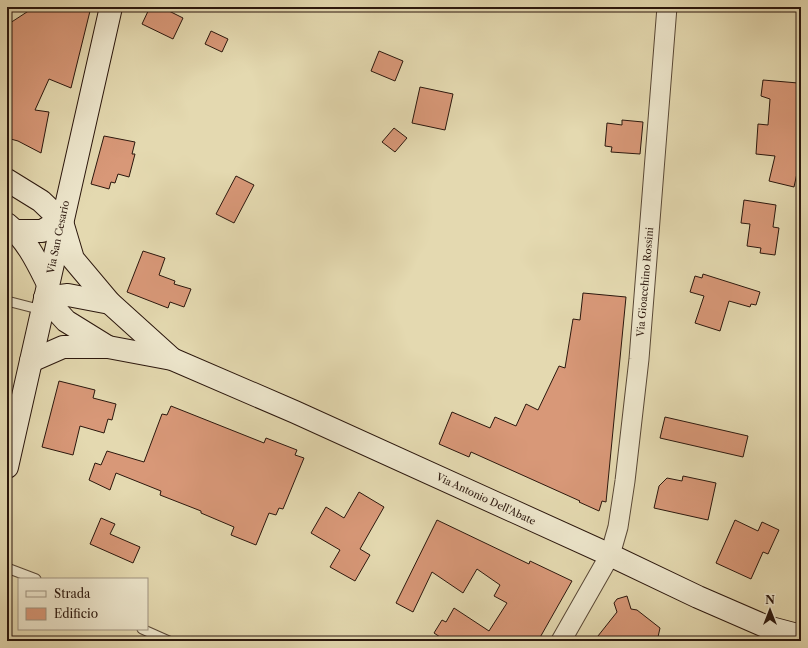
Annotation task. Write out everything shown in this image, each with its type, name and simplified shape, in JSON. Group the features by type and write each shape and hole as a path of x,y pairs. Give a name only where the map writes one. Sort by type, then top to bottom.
{"main road":[{"name":"Via San Cesario","path":"7,467 13,406 31,361 61,220 111,7"},
{"path":"7,180 41,201 61,220 42,231 11,228"},
{"name":"Via Antonio Dell'Abate","path":"61,220 73,259 110,303 172,359"},
{"name":"Via Antonio Dell'Abate","path":"11,228 34,256 45,298 66,321 108,347"},
{"path":"45,298 68,295 110,303"},
{"name":"Via Antonio Dell'Abate","path":"31,361 63,347 108,347 172,359 295,412 610,555 698,597 767,627 801,636"}],"street":[{"name":"Via Gioacchino Rossini","path":"564,640 610,555 618,527 625,481 639,359 667,7"}],"lane":[{"path":"7,301 45,298"},
{"path":"7,568 33,578"},
{"path":"144,630 169,641"}],"building":[{"path":"91,7 71,88 49,79 35,110 49,112 41,153 18,141 7,138 7,25 33,8"},
{"path":"150,7 161,7 183,18 173,39 142,24"},
{"path":"211,31 228,39 222,52 205,44"},
{"path":"379,51 403,61 395,81 371,71"},
{"path":"763,80 798,83 797,96 801,97 801,155 794,187 769,181 775,156 756,154 758,124 768,125 770,99 761,96"},
{"path":"420,87 453,94 445,130 412,123"},
{"path":"622,120 643,122 640,154 611,152 612,147 605,146 607,123 622,125"},
{"path":"394,128 407,138 395,152 382,142"},
{"path":"104,136 135,142 132,154 135,154 129,177 118,174 115,183 111,182 109,189 91,184"},
{"path":"236,176 254,185 234,223 216,214"},
{"path":"744,200 776,205 773,227 779,228 775,255 760,253 761,248 747,246 750,224 741,223"},
{"path":"143,251 165,258 159,275 175,281 174,284 191,289 184,307 170,302 168,308 127,292"},
{"path":"703,274 760,292 756,305 751,304 750,307 729,301 720,331 695,323 704,296 690,292 695,276 702,278"},
{"path":"583,293 626,297 606,502 602,501 599,511 471,452 469,457 439,444 452,412 490,428 495,417 516,426 526,404 538,410 559,366 565,368 573,319 580,320"},
{"path":"59,381 95,390 93,398 116,404 112,420 108,419 104,433 80,426 73,455 42,447"},
{"path":"171,406 264,443 266,438 297,450 295,455 304,458 283,509 279,508 276,515 269,513 256,545 231,535 234,527 201,513 201,511 160,495 161,491 116,473 110,490 89,480 95,463 101,465 107,451 144,462 162,414 167,415"},
{"path":"665,417 748,436 743,457 660,438"},
{"path":"683,476 716,483 708,520 654,508 659,486 667,478 682,481"},
{"path":"359,492 384,507 360,549 370,555 355,581 330,567 340,550 311,533 326,507 344,518"},
{"path":"101,518 115,524 110,534 140,547 133,563 90,544"},
{"path":"437,520 529,564 530,561 572,581 538,641 446,641 434,633 442,620 446,622 454,608 489,631 507,603 494,596 500,585 477,569 463,593 432,572 413,612 396,603"},
{"path":"735,520 758,531 762,522 779,530 768,554 763,552 751,579 716,563"},
{"path":"627,596 631,609 637,610 660,628 658,637 655,641 594,641 617,612 614,603 617,599"}]}
